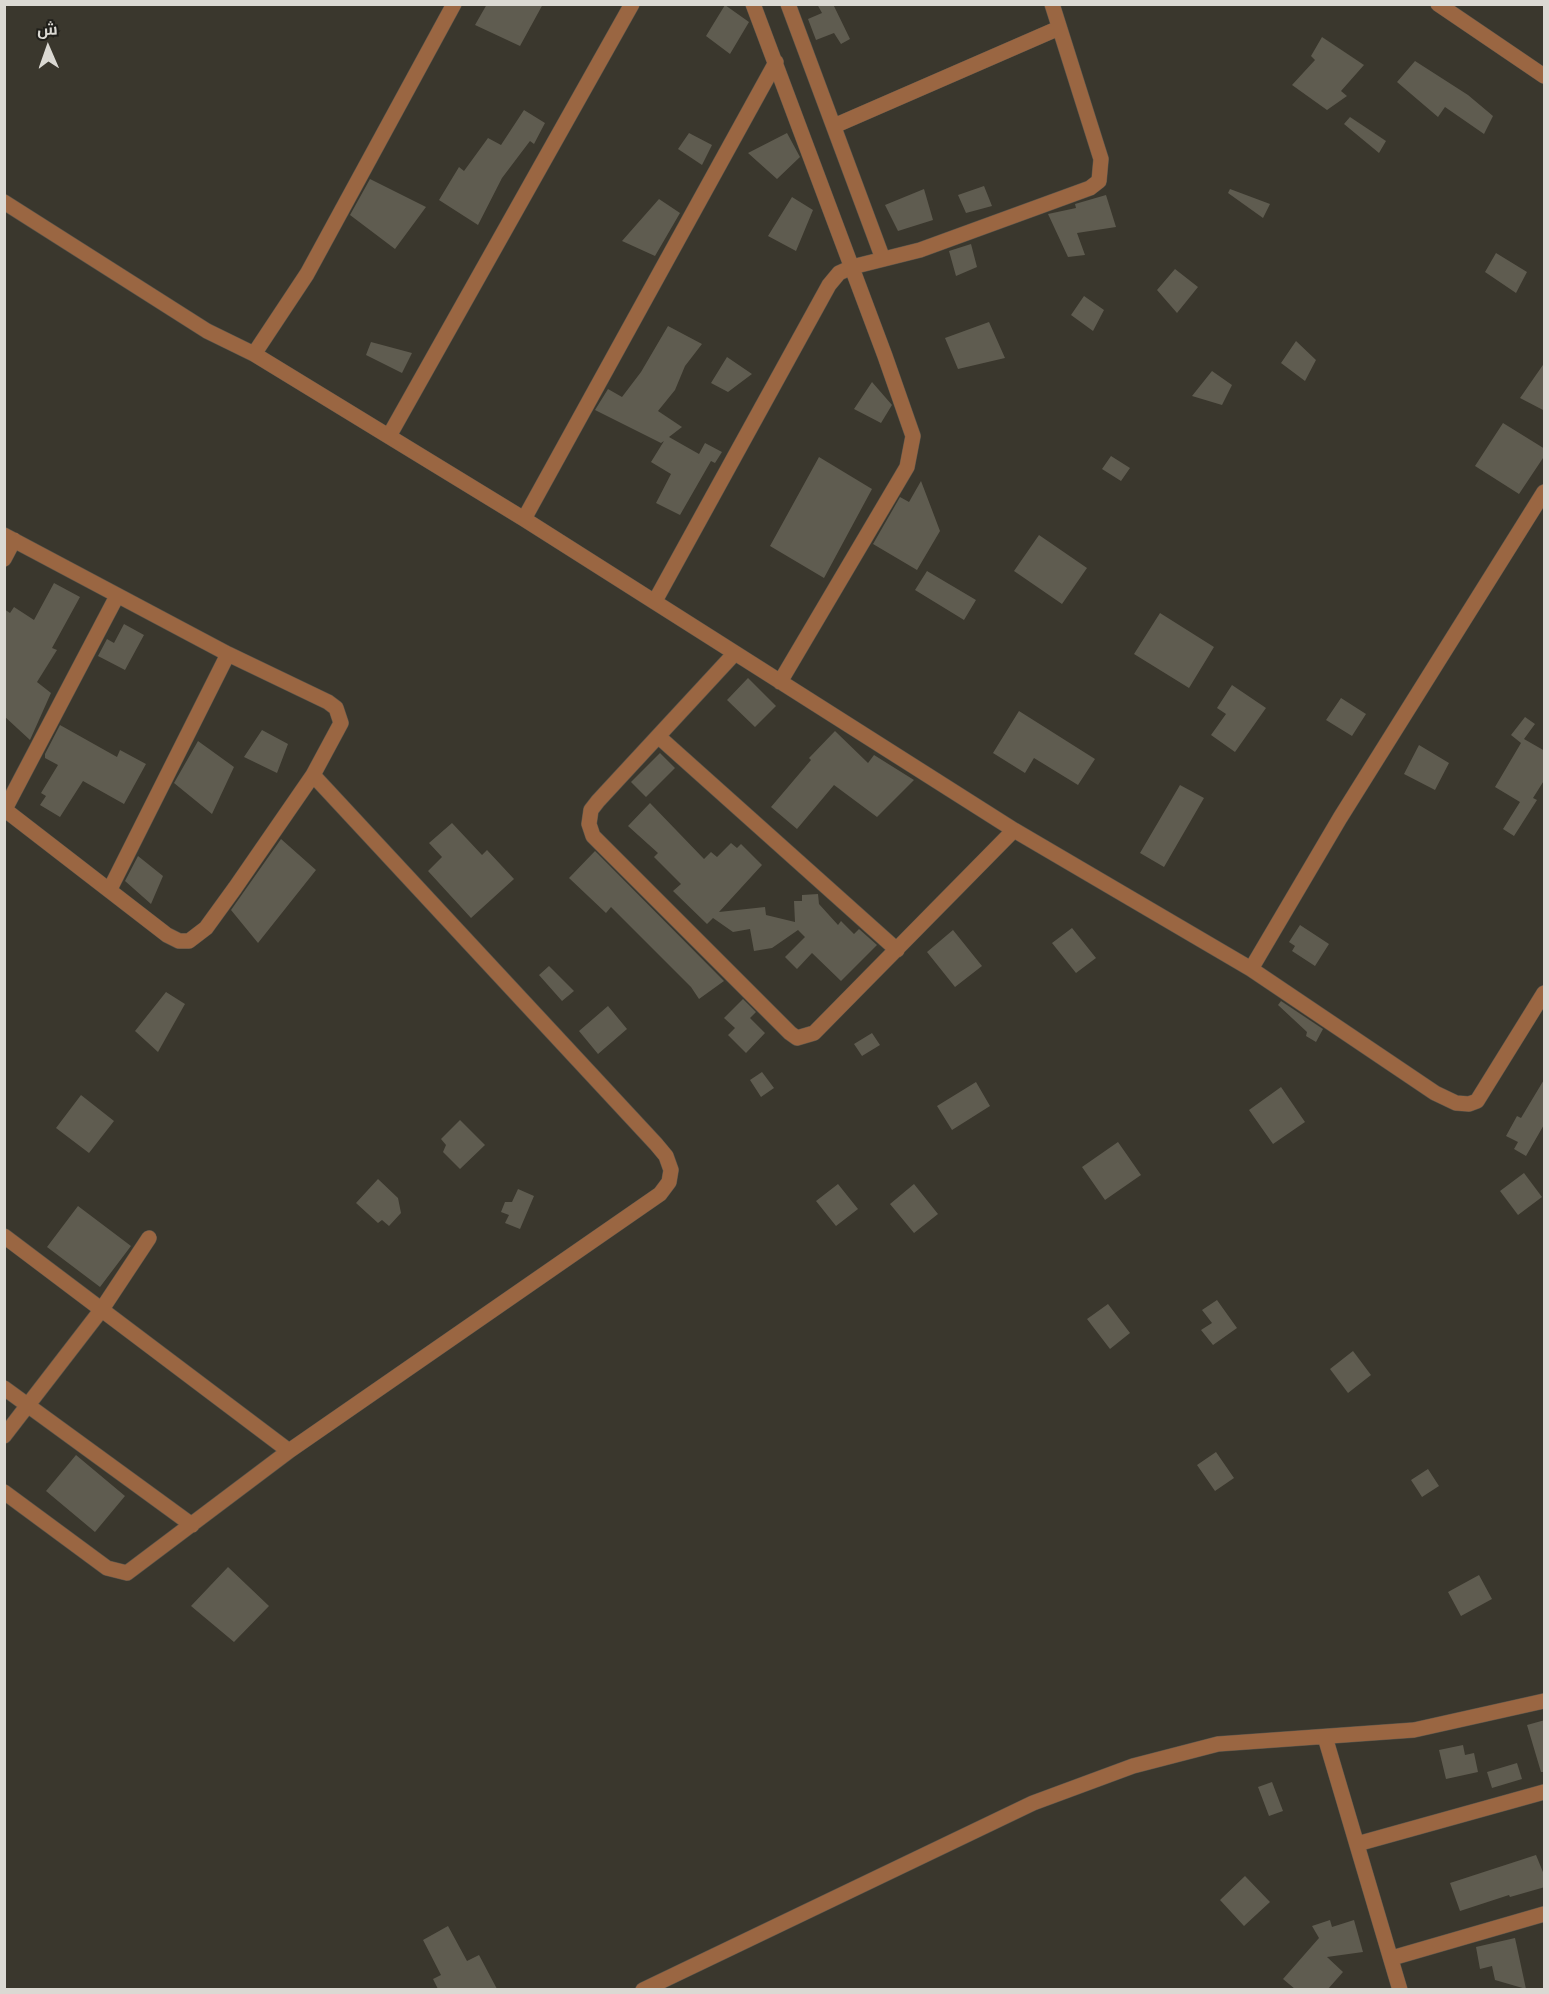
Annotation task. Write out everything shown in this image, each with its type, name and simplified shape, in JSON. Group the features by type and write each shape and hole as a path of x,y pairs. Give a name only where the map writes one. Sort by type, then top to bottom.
{"street":[{"path":"254,354 308,274 454,4"},
{"path":"389,436 632,4"},
{"path":"753,4 913,436 912,452 907,467 780,682"},
{"path":"788,4 883,260"},
{"path":"655,601 829,285 839,273 852,267 920,250 963,235 1090,188 1099,181 1101,159 1052,4"},
{"path":"1438,4 1545,76"},
{"path":"834,126 1059,28"},
{"path":"524,519 776,62"},
{"path":"4,202 207,331 254,354 524,519 1014,830 1251,969 1435,1093 1456,1103 1468,1104 1477,1101 1545,993"},
{"path":"1251,969 1340,818 1545,492"},
{"path":"4,559 9,537 117,596 336,708 341,723 338,732 313,776 206,928 189,941 179,941 167,935 5,809 117,596"},
{"path":"735,653 591,810 589,824 593,836 797,1038 814,1033 1014,830"},
{"path":"110,889 228,654"},
{"path":"659,737 897,950"},
{"path":"4,1492 107,1568 119,1573 127,1573 289,1451 660,1194 669,1182 671,1170 666,1156 656,1144 313,776"},
{"path":"4,1236 289,1451"},
{"path":"4,1436 102,1309 149,1238"},
{"path":"4,1388 192,1525"},
{"path":"643,1989 1033,1803 1170,1755 1218,1744 1413,1730 1545,1701"},
{"path":"1325,1737 1400,1989"},
{"path":"1357,1844 1545,1792"},
{"path":"1392,1958 1545,1914"}],"building":[{"path":"487,4 543,4 520,46 475,25"},
{"path":"817,4 833,4 850,39 841,44 834,33 816,40 808,19 822,13"},
{"path":"725,5 749,22 730,54 706,36"},
{"path":"1322,37 1364,65 1341,91 1347,96 1327,110 1292,85 1315,60 1311,56"},
{"path":"1415,61 1468,95 1493,116 1484,134 1445,107 1438,117 1397,82"},
{"path":"524,110 545,123 534,144 530,141 502,178 478,225 439,200 459,167 464,171 488,138 501,145"},
{"path":"1350,117 1386,141 1379,153 1344,124"},
{"path":"689,133 712,145 702,165 678,149"},
{"path":"787,133 800,157 777,179 748,153"},
{"path":"370,179 426,207 395,249 350,215"},
{"path":"984,186 992,206 966,213 958,195"},
{"path":"924,189 933,220 898,231 885,205"},
{"path":"1230,189 1270,204 1263,218 1228,193"},
{"path":"1106,195 1116,227 1077,233 1085,255 1068,257 1048,214 1076,208 1075,204"},
{"path":"792,197 813,210 796,251 768,236"},
{"path":"659,199 680,213 655,256 622,241"},
{"path":"971,244 977,267 956,276 949,251"},
{"path":"1496,253 1527,272 1516,293 1485,272"},
{"path":"1175,269 1198,287 1177,313 1157,290"},
{"path":"1084,296 1104,310 1093,331 1071,315"},
{"path":"989,322 1005,358 958,369 945,338"},
{"path":"668,326 702,344 685,366 675,390 658,411 682,427 669,437 699,454 705,443 722,452 715,463 711,461 680,515 656,503 671,474 651,462 664,441 661,443 595,410 608,389 622,397 641,372"},
{"path":"1296,341 1316,360 1305,381 1281,363"},
{"path":"371,342 412,353 402,373 366,355"},
{"path":"727,357 752,374 728,392 711,383"},
{"path":"1545,362 1545,411 1520,398"},
{"path":"1212,371 1232,385 1222,405 1192,396"},
{"path":"872,382 892,405 881,423 854,409"},
{"path":"1503,423 1545,449 1545,455 1519,494 1475,466"},
{"path":"1111,456 1130,468 1121,481 1102,469"},
{"path":"819,457 872,489 824,578 770,546"},
{"path":"921,481 940,531 917,570 873,544 900,497 909,502"},
{"path":"1039,535 1087,568 1062,604 1014,571"},
{"path":"927,571 976,600 964,620 915,590"},
{"path":"54,583 80,597 52,648 57,650 37,682 51,693 30,740 4,716 4,609 10,613 14,607 34,620"},
{"path":"1160,613 1214,647 1189,688 1134,654"},
{"path":"124,624 144,635 125,670 98,656 107,639 114,643"},
{"path":"748,678 776,706 755,727 727,700"},
{"path":"1232,685 1266,708 1235,752 1211,735 1226,714 1217,708"},
{"path":"1341,698 1366,714 1352,736 1326,720"},
{"path":"1019,711 1095,759 1078,785 1034,758 1025,773 993,753"},
{"path":"1525,717 1535,724 1524,739 1545,751 1545,779 1533,798 1537,800 1514,836 1503,829 1520,802 1495,787 1521,743 1511,735"},
{"path":"60,725 117,757 120,750 146,764 124,804 83,781 60,817 40,805 46,796 41,793 58,765 45,758 45,754"},
{"path":"262,730 288,744 277,773 244,757"},
{"path":"835,731 868,763 874,755 914,780 877,817 834,785 797,829 771,807 811,760 809,758"},
{"path":"198,741 234,767 212,814 174,783"},
{"path":"1419,745 1449,763 1435,790 1404,774"},
{"path":"660,753 675,768 646,797 631,782"},
{"path":"1180,785 1204,798 1164,867 1140,853"},
{"path":"650,803 704,859 711,852 717,857 731,843 737,848 741,844 762,865 719,912 765,907 766,915 795,922 794,901 802,901 802,895 818,894 819,904 838,925 841,921 854,934 859,929 877,945 841,981 812,953 797,969 785,957 805,937 798,930 772,948 754,951 750,929 733,932 713,918 707,924 673,891 681,884 654,857 658,853 628,826"},
{"path":"452,823 482,855 487,850 514,879 471,918 428,871 442,857 429,843"},
{"path":"281,839 316,870 258,943 231,910"},
{"path":"595,851 724,981 699,999 691,987 611,907 606,913 569,878"},
{"path":"138,856 163,876 151,904 125,881"},
{"path":"1300,925 1329,944 1315,966 1292,951 1295,946 1289,942"},
{"path":"1072,928 1096,958 1076,973 1052,943"},
{"path":"953,930 982,966 955,987 927,952"},
{"path":"549,966 574,991 562,1001 539,975"},
{"path":"166,992 185,1004 158,1052 135,1031"},
{"path":"743,999 756,1012 750,1018 765,1033 746,1053 728,1035 735,1028 724,1018"},
{"path":"1281,1001 1323,1029 1316,1042 1306,1036 1307,1032 1278,1005"},
{"path":"608,1006 627,1029 598,1054 579,1031"},
{"path":"872,1033 880,1045 862,1056 854,1044"},
{"path":"762,1072 774,1088 761,1097 750,1080"},
{"path":"1545,1078 1545,1123 1526,1156 1514,1149 1518,1142 1506,1136 1517,1116 1521,1118"},
{"path":"976,1082 990,1106 952,1130 937,1106"},
{"path":"1281,1087 1305,1122 1273,1144 1249,1110"},
{"path":"81,1095 114,1121 89,1153 56,1128"},
{"path":"460,1120 485,1145 460,1169 443,1152 446,1145 441,1139"},
{"path":"1118,1142 1141,1175 1105,1200 1082,1167"},
{"path":"1524,1173 1542,1197 1518,1215 1500,1191"},
{"path":"378,1179 398,1198 401,1213 389,1226 382,1220 378,1223 356,1203"},
{"path":"838,1184 858,1209 836,1226 816,1201"},
{"path":"914,1184 938,1214 914,1233 890,1204"},
{"path":"518,1189 534,1196 520,1229 505,1223 509,1215 501,1212 505,1202 512,1202"},
{"path":"78,1206 131,1246 100,1287 47,1247"},
{"path":"1217,1300 1237,1328 1213,1345 1201,1330 1212,1323 1202,1310"},
{"path":"1108,1304 1130,1333 1110,1349 1087,1319"},
{"path":"1353,1351 1371,1375 1348,1393 1330,1369"},
{"path":"1216,1452 1234,1478 1215,1491 1197,1465"},
{"path":"76,1455 125,1496 95,1532 46,1491"},
{"path":"1428,1469 1439,1486 1422,1497 1411,1480"},
{"path":"228,1567 269,1606 234,1642 191,1606"},
{"path":"1479,1575 1492,1599 1461,1616 1448,1592"},
{"path":"1545,1720 1545,1772 1541,1772 1527,1725"},
{"path":"1463,1745 1465,1755 1474,1753 1478,1772 1446,1779 1439,1750"},
{"path":"1517,1763 1522,1779 1492,1788 1487,1772"},
{"path":"1272,1782 1283,1811 1269,1816 1258,1787"},
{"path":"1536,1855 1545,1877 1545,1887 1510,1897 1509,1895 1460,1911 1450,1883"},
{"path":"1245,1876 1270,1902 1244,1926 1220,1900"},
{"path":"1330,1920 1332,1927 1354,1920 1363,1952 1327,1957 1343,1972 1328,1989 1295,1989 1283,1979 1319,1938 1312,1926"},
{"path":"448,1926 467,1961 479,1955 497,1989 438,1989 433,1979 441,1975 423,1940"},
{"path":"1515,1938 1526,1989 1495,1980 1492,1966 1480,1969 1476,1947"}]}
